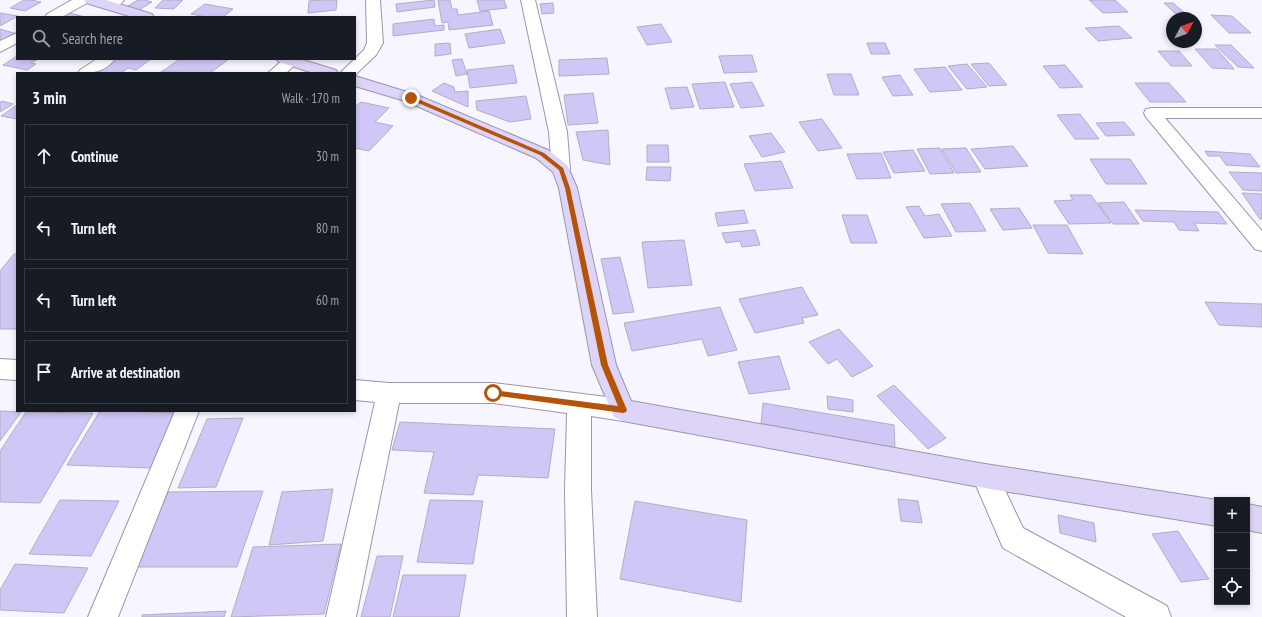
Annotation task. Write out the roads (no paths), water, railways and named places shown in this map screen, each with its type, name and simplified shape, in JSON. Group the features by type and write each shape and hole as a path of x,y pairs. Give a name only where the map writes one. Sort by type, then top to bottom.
{"street":[{"path":"54,16 82,0"},
{"path":"91,0 112,3 144,16"},
{"path":"349,72 371,52 374,43 373,0"},
{"path":"528,0 558,132 562,169 568,188 604,365 623,410"},
{"path":"0,47 16,38"},
{"path":"88,72 106,60"},
{"path":"277,72 287,60 327,72"},
{"path":"356,81 411,98 542,154 562,169"},
{"path":"1262,113 1152,113 1262,244"},
{"path":"0,369 16,370"},
{"path":"356,390 389,393 493,393 623,410 985,476 1214,513"},
{"path":"340,617 389,393"},
{"path":"579,405 578,490 582,617"},
{"path":"103,617 187,412"},
{"path":"985,476 1013,538 1156,617"},
{"path":"1250,518 1262,520"}]}
